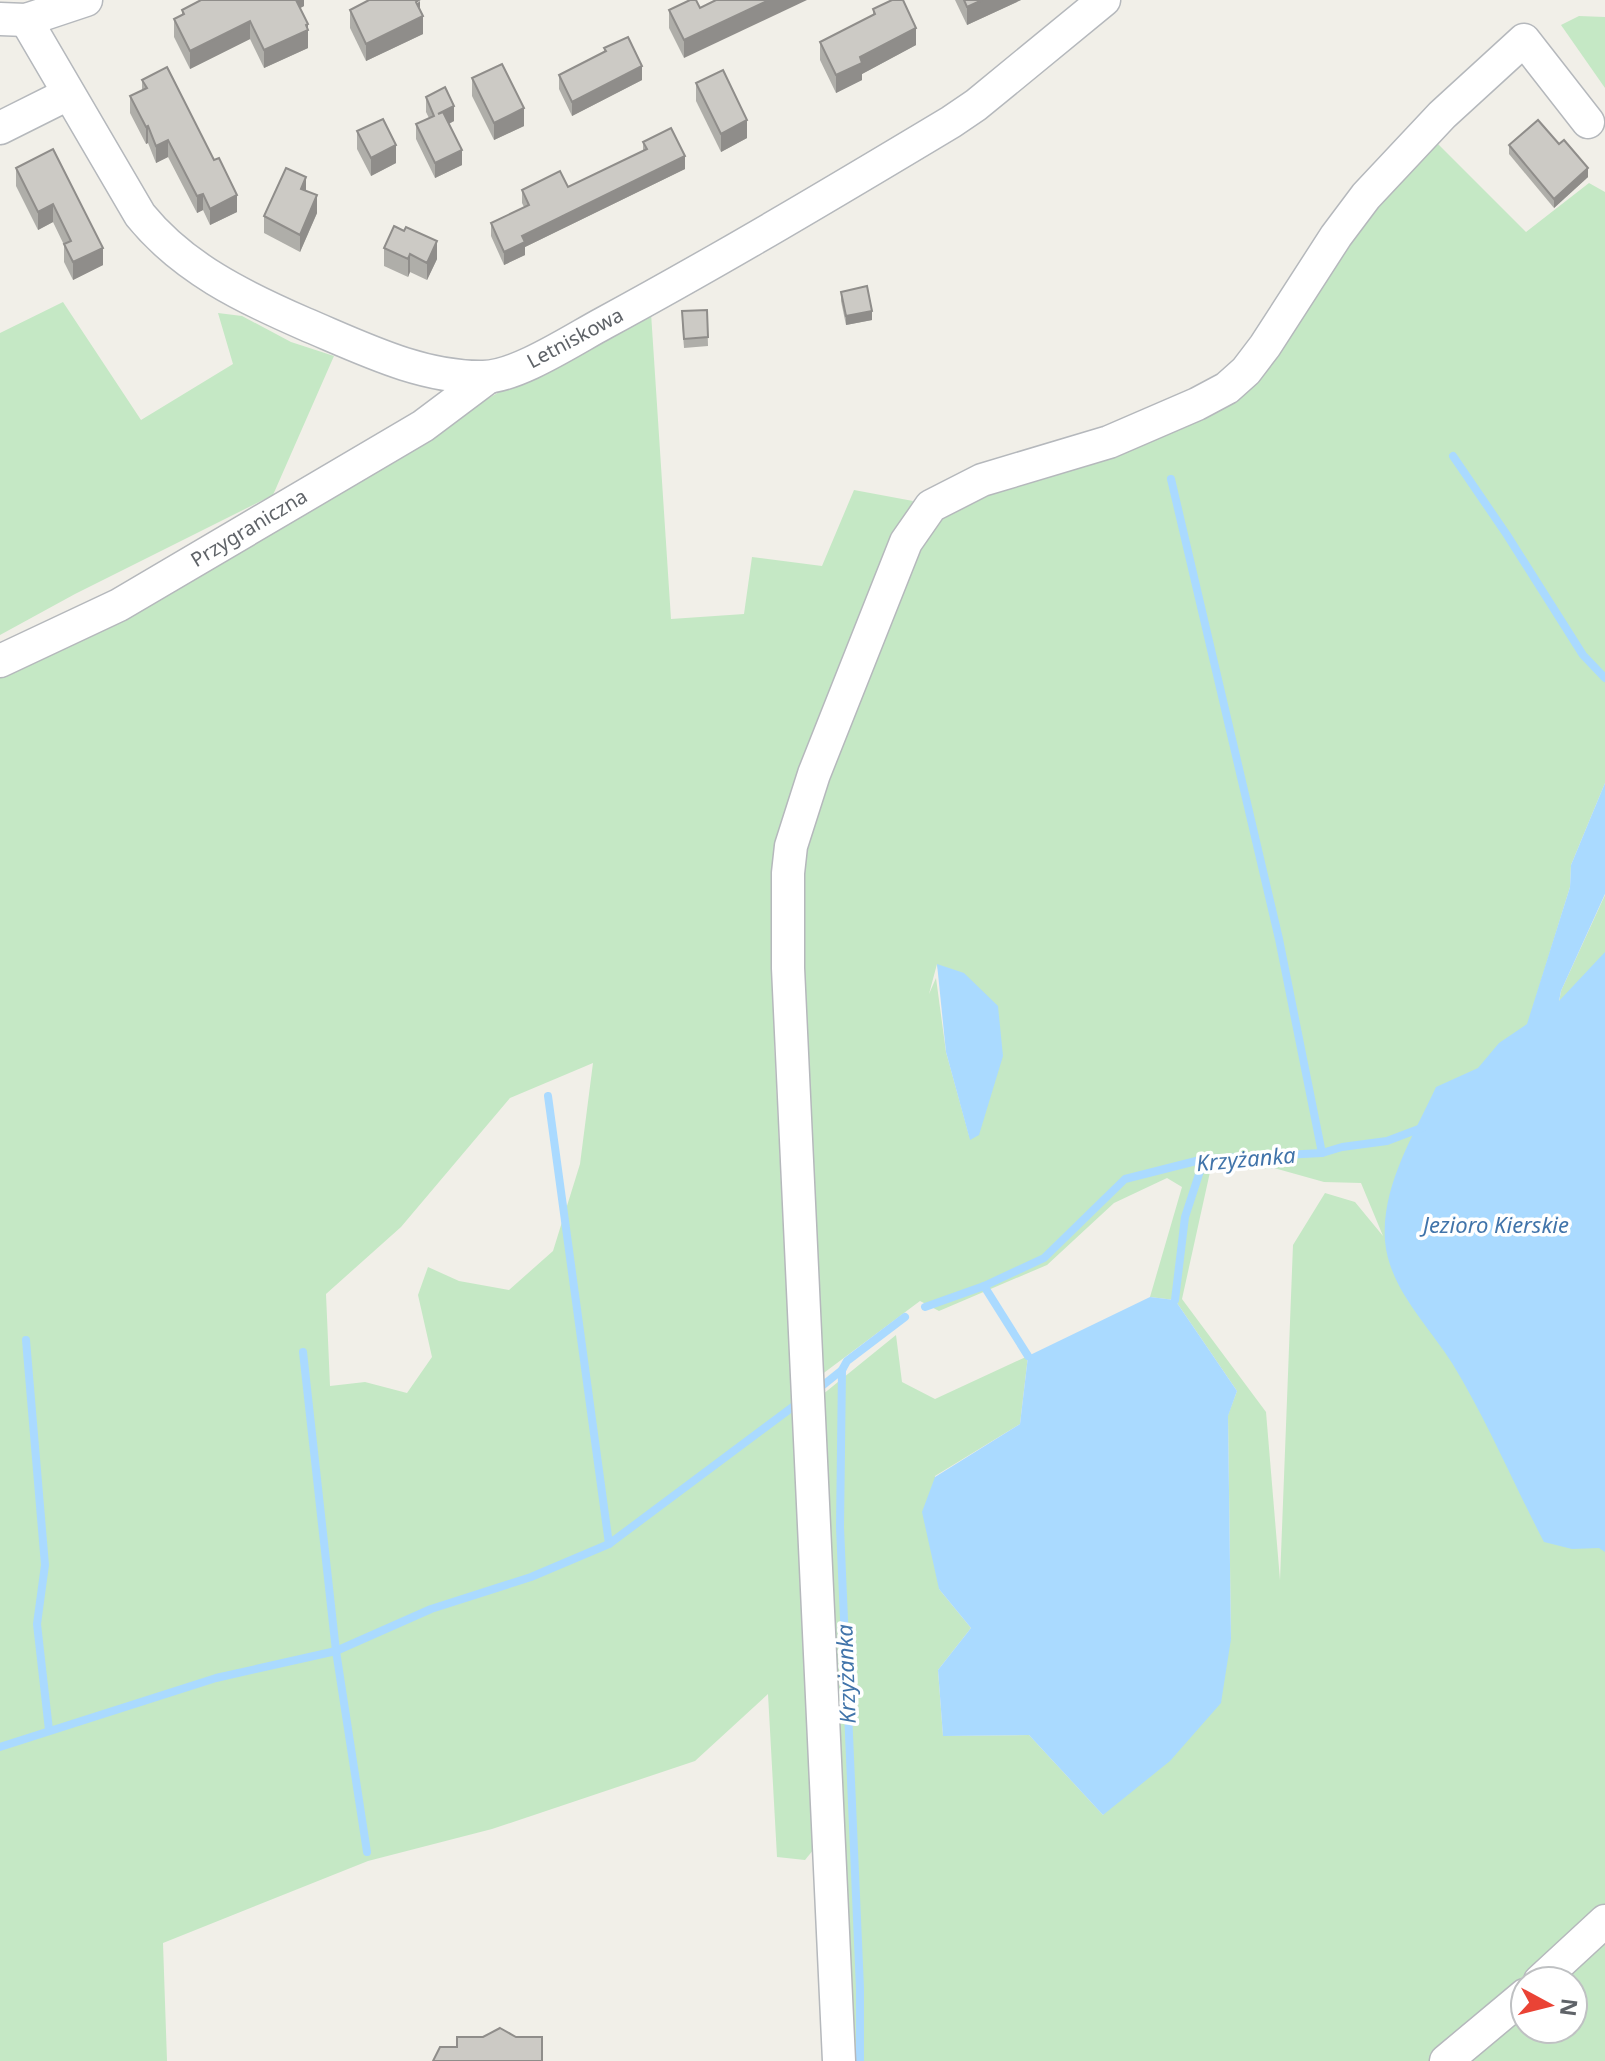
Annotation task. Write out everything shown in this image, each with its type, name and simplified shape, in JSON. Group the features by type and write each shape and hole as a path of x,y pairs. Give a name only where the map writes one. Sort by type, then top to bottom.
{"street":[{"name":"Letniskowa","path":"13,20 68,94 140,215 158,237 183,259 263,305 355,345 437,375 487,378 529,363 721,259 951,122 1104,0"},
{"path":"13,20 82,2"},
{"path":"839,2061 788,968 791,846 814,774 906,542 931,506 982,480 1109,442 1227,388 1246,371 1265,346 1336,236 1366,196 1442,115 1524,40 1588,122"},
{"path":"0,128 68,94"},
{"name":"Przygraniczna","path":"0,661 119,605 423,426 487,378"},
{"path":"1557,1965 1605,1921"},
{"path":"1446,2061 1509,2008"}],"green space":[{"path":"1579,16 1605,17 1605,88 1561,25"},
{"path":"1431,137 1526,232 1589,183 1605,192 1605,783 1571,865 1570,887 1528,1023 1559,1002 1561,991 1605,895 1605,2061 847,2061 817,1399 896,1335 902,1382 935,1399 1028,1356 1020,1424 935,1476 939,1589 971,1628 938,1670 943,1736 1029,1735 1103,1815 1231,1639 1228,1415 1237,1391 1175,1300 1150,1297 1182,1187 1167,1178 1114,1203 1047,1265 939,1311 920,1301 817,1378 799,900 816,799 933,513 1235,399 1362,216","holes":["937,964 970,1139 946,1052 936,978 929,994","1274,1168 1324,1182 1361,1183 1383,1236 1355,1202 1325,1193 1293,1245 1280,1580 1266,1412 1182,1299 1210,1172"]},
{"path":"63,302 141,420 233,364 218,313 242,316 291,342 334,356 273,495 0,635 0,333"},
{"path":"651,313 671,619 744,614 752,557 822,566 854,490 913,501 846,673 777,932 774,1041 814,1849 805,1860 777,1857 768,1694 695,1761 492,1829 368,1861 163,1943 167,2061 0,2061 0,672 135,604 501,391","holes":["593,1063 580,1164 553,1251 509,1290 459,1281 428,1267 418,1295 432,1357 407,1393 365,1382 330,1386 326,1294 401,1227 510,1098"]}],"water":[{"name":"Jezioro Kierskie","path":"1605,783 1605,894 1559,1001 1605,952 1605,1552 1599,1548 1572,1549 1544,1542 1465,1385 1394,1275 1385,1241 1385,1221 1388,1200 1401,1161 1436,1087 1478,1068 1499,1043 1527,1024 1570,887 1571,865"},
{"path":"937,964 964,973 998,1006 1003,1056 979,1135 970,1140 946,1052"},
{"path":"1150,1297 1175,1300 1237,1391 1228,1416 1231,1639 1221,1703 1170,1761 1103,1815 1029,1735 943,1736 938,1670 971,1628 939,1589 922,1512 935,1477 1020,1424 1028,1356"}],"building":[{"path":"201,0 296,0 308,30 264,50 250,21 190,51 174,19 184,14 182,10"},
{"path":"369,0 419,0 416,2 423,16 366,44 350,10"},
{"path":"696,0 700,8 716,0 769,0 684,40 669,10"},
{"path":"892,0 903,0 916,28 860,57 862,63 836,75 820,42 875,14 873,9"},
{"path":"964,0 982,0 967,7"},
{"path":"628,37 642,66 572,102 559,75"},
{"path":"502,64 524,108 494,123 472,78"},
{"path":"167,67 214,160 219,158 237,195 210,209 203,194 197,196 168,140 156,146 130,96 147,88 142,80"},
{"path":"723,70 747,120 721,134 696,83"},
{"path":"445,87 454,106 438,114 443,112 462,150 435,163 416,124 434,116 426,97"},
{"path":"383,119 396,145 371,158 357,131"},
{"path":"1538,120 1559,144 1564,140 1588,168 1554,199 1509,145"},
{"path":"671,128 685,156 522,236 525,242 504,252 491,223 529,205 522,190 560,171 568,187 647,149 643,142"},
{"path":"53,149 103,248 73,262 64,244 71,241 53,204 38,212 16,168"},
{"path":"286,168 306,177 301,189 317,195 300,235 264,216"},
{"path":"394,226 404,231 406,227 437,241 427,263 410,254 408,259 384,248"},
{"path":"867,286 872,311 846,316 841,292"},
{"path":"707,310 708,337 684,339 682,311"},
{"path":"500,2028 516,2037 542,2037 542,2061 433,2061 440,2047 457,2047 457,2037 483,2037"}],"waterway":[{"path":"1453,456 1583,655 1605,678"},
{"path":"1171,479 1279,939 1322,1153"},
{"path":"548,1096 609,1544"},
{"name":"Krzyżanka","path":"925,1307 984,1286 1044,1258 1125,1179 1204,1159 1322,1153 1387,1141 1424,1127"},
{"path":"1175,1300 1185,1217 1204,1159"},
{"path":"984,1286 1028,1356"},
{"name":"Krzyżanka","path":"860,2061 860,1988 840,1527 842,1370 847,1361 905,1317"},
{"path":"26,1340 45,1565 37,1624 49,1730"},
{"path":"303,1352 336,1651 367,1852"},
{"path":"822,1386 842,1370"},
{"path":"0,1747 216,1678 336,1651 431,1609 531,1577 609,1544 798,1403"}]}
